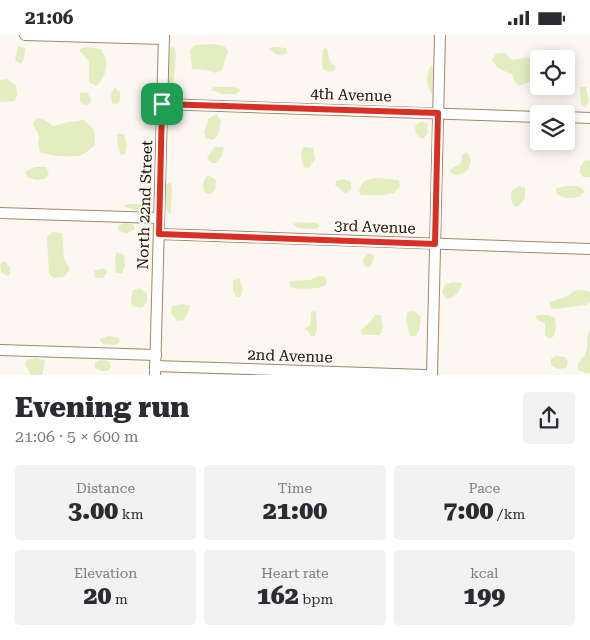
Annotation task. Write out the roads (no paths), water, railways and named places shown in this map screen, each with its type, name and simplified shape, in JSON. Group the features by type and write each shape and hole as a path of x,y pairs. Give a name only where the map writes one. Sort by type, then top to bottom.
{"street":[{"path":"25,35 164,37"},
{"path":"432,375 440,35"},
{"name":"North 22nd Street","path":"155,366 164,37"},
{"name":"4th Avenue","path":"162,104 530,117"},
{"path":"575,117 590,118"},
{"path":"0,213 159,218"},
{"name":"3rd Avenue","path":"159,234 590,249"},
{"name":"2nd Avenue","path":"0,350 155,366 425,375"}]}
